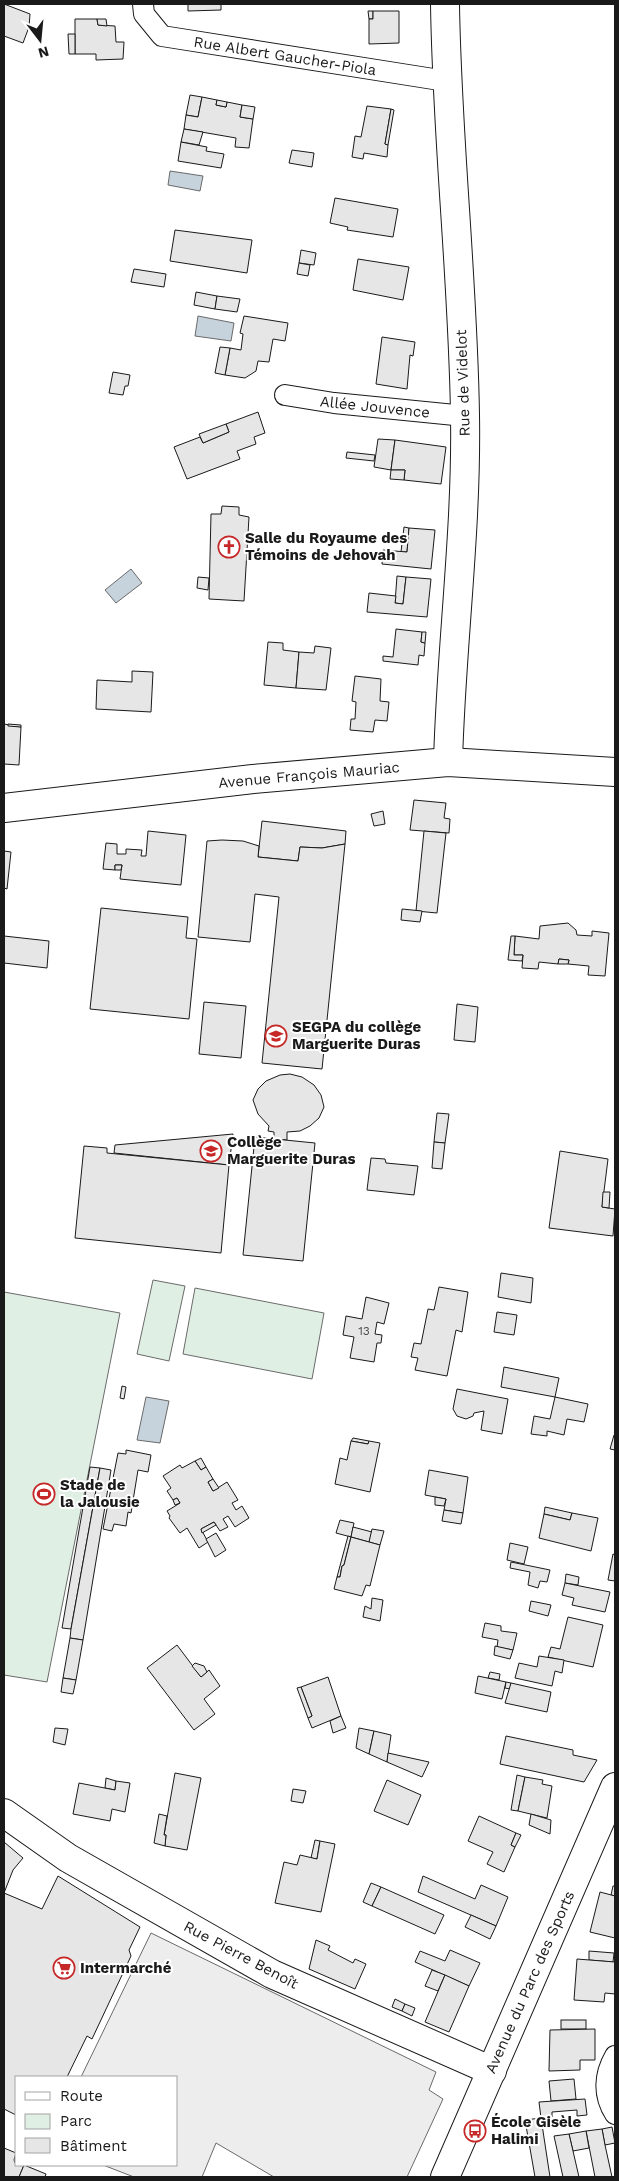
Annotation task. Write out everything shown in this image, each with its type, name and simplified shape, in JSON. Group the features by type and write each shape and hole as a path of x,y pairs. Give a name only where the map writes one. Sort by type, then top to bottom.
{"street":[{"name":"Rue Albert Gaucher-Piola","path":"143,4 144,14 162,36 446,82"},
{"name":"Rue de Videlot","path":"445,4 446,82 466,416 464,497 448,762"},
{"name":"Allée Jouvence","path":"285,395 334,403 466,416"},
{"name":"Avenue François Mauriac","path":"4,808 253,779 448,762 615,772"},
{"name":"Avenue du Parc des Sports","path":"445,2177 615,1787"},
{"name":"Rue Pierre Benoît","path":"4,1813 68,1858 272,1974 492,2071"},
{"path":"615,2056 609,2068 606,2088 607,2098 615,2114"}],"green space":[{"path":"153,1280 185,1286 169,1361 137,1354"},
{"path":"195,1288 324,1313 312,1379 183,1354"},
{"name":"Stade de la Jalousie","path":"4,1292 120,1313 47,1682 4,1675"}],"shaded area":[{"path":"170,171 203,176 200,191 168,185"},
{"path":"198,316 234,323 231,341 195,336"},
{"path":"131,569 142,583 116,603 105,590"},
{"path":"146,1397 169,1401 160,1443 137,1440"},
{"path":"151,1933 436,2072 429,2090 443,2099 407,2177 274,2177 216,2143 202,2177 134,2177 106,2166 178,2166 178,2076 81,2076"}],"building":[{"path":"4,4 30,14 29,27 23,43 4,36"},
{"path":"188,4 221,4 221,10 188,11"},
{"path":"368,11 373,11 373,19 369,19"},
{"path":"373,11 399,11 399,43 369,44 369,19 373,19"},
{"path":"75,19 97,19 98,25 115,26 116,42 124,42 123,59 96,60 96,54 75,54"},
{"path":"97,19 106,19 107,26 98,25"},
{"path":"68,34 75,34 75,54 69,54"},
{"path":"190,95 202,97 198,117 186,115"},
{"path":"202,97 217,100 216,105 226,107 227,102 242,105 240,117 253,119 249,148 235,147 236,138 184,129 186,115 198,117"},
{"path":"217,100 227,102 226,107 216,105"},
{"path":"242,105 255,107 253,119 240,117"},
{"path":"367,106 391,109 385,144 388,145 387,157 364,153 363,159 352,157 355,136 361,137"},
{"path":"391,109 394,110 388,145 385,144"},
{"path":"184,129 203,132 199,145 181,142"},
{"path":"181,142 207,147 206,151 224,154 221,168 178,161"},
{"path":"292,150 314,153 312,167 289,163"},
{"path":"335,198 398,209 393,237 347,230 348,227 330,223"},
{"path":"175,230 252,240 247,273 170,261"},
{"path":"301,250 316,253 314,265 299,263"},
{"path":"358,259 409,267 403,300 353,290"},
{"path":"299,263 310,265 308,276 297,274"},
{"path":"134,269 166,274 164,287 131,282"},
{"path":"196,292 217,296 215,309 194,305"},
{"path":"217,296 240,299 237,312 215,309"},
{"path":"244,316 288,323 285,341 273,339 269,362 258,361 256,371 245,378 225,375 230,348 241,350 243,334 240,333"},
{"path":"382,337 415,342 413,356 410,355 407,389 376,384"},
{"path":"220,347 230,348 225,375 215,373"},
{"path":"113,372 130,375 128,386 125,386 123,395 109,393"},
{"path":"258,412 265,433 254,437 256,444 237,451 240,459 187,479 174,447 200,437 203,443 229,432 226,424"},
{"path":"226,424 229,432 203,443 199,434"},
{"path":"378,439 395,440 391,470 374,467"},
{"path":"395,440 446,447 441,484 404,480 405,470 391,470"},
{"path":"347,452 375,455 374,461 346,458"},
{"path":"391,470 405,470 404,480 390,479"},
{"name":"Salle du Royaume des Témoins de Jehovah","path":"222,506 239,507 239,515 249,517 244,601 209,599 211,514 221,514"},
{"path":"404,527 409,528 407,552 401,552"},
{"path":"409,528 435,530 431,569 382,564 383,550 407,552"},
{"path":"397,576 406,577 403,604 395,603"},
{"path":"198,577 209,578 208,590 197,588"},
{"path":"406,577 431,579 427,617 367,612 369,593 396,596 395,603 403,604"},
{"path":"396,629 422,632 421,642 425,643 424,656 419,655 418,665 383,661 383,656 393,657"},
{"path":"422,632 426,632 425,643 421,642"},
{"path":"268,642 283,643 283,650 299,652 296,688 264,685"},
{"path":"315,646 331,648 326,690 296,688 299,652 314,653"},
{"path":"132,671 153,672 151,712 96,709 97,680 132,682"},
{"path":"355,676 381,679 380,701 389,702 387,721 375,720 373,732 350,730 351,719 355,719 356,702 352,701"},
{"path":"4,724 21,727 19,765 4,764"},
{"path":"8,724 21,725 21,727 8,726"},
{"path":"414,800 446,803 444,818 450,819 449,833 410,830"},
{"path":"383,811 385,824 374,826 371,814"},
{"path":"262,821 346,831 345,844 322,848 300,847 298,861 258,857"},
{"path":"148,831 186,835 181,885 120,879 122,865 115,865 115,870 103,869 106,843 117,844 117,854 126,854 126,849 142,850 141,856 146,856"},
{"path":"424,831 446,833 437,913 416,911"},
{"path":"207,841 243,841 259,846 258,857 298,861 300,847 322,848 345,844 322,1069 262,1063 279,897 255,894 250,942 198,937"},
{"path":"4,851 11,852 7,889 4,888"},
{"path":"115,865 122,865 121,870 115,870"},
{"path":"101,908 188,917 186,938 197,939 189,1019 90,1009"},
{"path":"402,909 422,911 420,922 401,920"},
{"path":"568,923 576,930 577,935 592,936 592,931 609,933 605,976 588,975 589,966 568,964 569,960 559,959 558,964 539,962 538,969 522,968 523,955 514,955 515,936 539,939 540,926"},
{"path":"4,936 49,941 47,968 4,963"},
{"path":"511,936 515,936 514,955 523,955 522,961 508,960"},
{"path":"559,959 569,960 568,964 558,964"},
{"path":"204,1002 246,1006 241,1058 199,1054"},
{"path":"457,1004 478,1007 475,1042 454,1040"},
{"path":"290,1074 302,1077 314,1085 321,1095 324,1107 319,1118 310,1126 300,1131 287,1132 287,1140 274,1139 274,1132 268,1131 269,1126 258,1114 253,1100 258,1089 266,1081 280,1075"},
{"path":"437,1113 449,1114 445,1143 434,1142"},
{"path":"233,1134 229,1165 114,1153 115,1145"},
{"path":"255,1137 315,1143 303,1261 243,1255"},
{"path":"434,1142 445,1143 442,1169 432,1168"},
{"path":"84,1146 107,1148 107,1153 229,1165 221,1253 75,1238"},
{"path":"560,1151 608,1159 602,1207 615,1209 613,1236 549,1228"},
{"path":"371,1158 385,1159 386,1163 418,1166 414,1195 367,1190"},
{"path":"603,1192 610,1192 609,1208 602,1207"},
{"path":"501,1273 533,1278 531,1303 498,1297"},
{"path":"439,1287 468,1292 462,1332 456,1330 447,1376 415,1370 418,1358 411,1357 414,1343 421,1344 428,1309 434,1310"},
{"path":"366,1297 389,1303 384,1324 377,1322 375,1334 382,1335 381,1343 377,1343 374,1362 350,1358 354,1337 343,1335 346,1316 362,1319"},
{"path":"497,1312 517,1315 514,1335 494,1332"},
{"path":"504,1367 559,1378 555,1397 501,1387"},
{"path":"122,1386 126,1387 124,1399 120,1398"},
{"path":"457,1389 508,1399 502,1434 481,1430 484,1411 474,1413 473,1416 466,1419 457,1416 453,1409"},
{"path":"555,1397 588,1404 584,1422 567,1419 564,1435 547,1431 547,1436 531,1434 534,1416 550,1419"},
{"path":"615,1435 615,1450 610,1449"},
{"path":"353,1438 369,1441 368,1444 351,1441"},
{"path":"351,1441 368,1444 369,1441 380,1443 370,1492 335,1484 340,1458 347,1460"},
{"path":"126,1450 151,1455 148,1472 138,1470 131,1513 128,1512 126,1526 114,1524 112,1531 103,1529 118,1453 126,1454"},
{"path":"201,1458 206,1467 201,1470 195,1461"},
{"path":"195,1461 201,1470 206,1467 213,1479 208,1482 213,1491 227,1482 238,1500 232,1503 236,1510 242,1506 249,1518 235,1527 228,1516 223,1519 228,1527 220,1531 214,1522 201,1529 208,1542 199,1548 187,1528 180,1533 169,1518 170,1516 167,1511 180,1503 177,1498 173,1500 167,1491 171,1488 163,1476 180,1465 182,1468"},
{"path":"90,1467 100,1468 71,1629 62,1628"},
{"path":"100,1468 111,1470 83,1640 70,1638"},
{"path":"429,1470 468,1477 463,1513 444,1510 446,1499 425,1495"},
{"path":"213,1479 219,1488 213,1491 208,1482"},
{"path":"435,1497 446,1499 444,1506 435,1505"},
{"path":"177,1498 180,1503 175,1505 173,1500"},
{"path":"545,1507 572,1513 570,1520 544,1514"},
{"path":"444,1510 463,1513 461,1524 442,1521"},
{"path":"572,1513 598,1518 591,1551 539,1538 544,1514 570,1520"},
{"path":"340,1520 354,1523 351,1537 336,1533"},
{"path":"214,1522 216,1525 202,1533 201,1529"},
{"path":"353,1527 372,1532 369,1542 351,1537"},
{"path":"372,1529 384,1531 380,1545 369,1542"},
{"path":"216,1533 226,1550 215,1557 206,1539"},
{"path":"348,1536 351,1537 344,1565 342,1566 340,1577 337,1577"},
{"path":"351,1537 380,1545 370,1586 366,1585 362,1596 334,1589 337,1577 340,1577 342,1566 344,1565"},
{"path":"510,1543 528,1547 524,1564 507,1560"},
{"path":"613,1554 615,1555 615,1581 608,1580"},
{"path":"511,1562 550,1570 547,1582 540,1581 538,1588 528,1585 530,1572 510,1568"},
{"path":"566,1574 579,1577 578,1585 565,1583"},
{"path":"565,1583 610,1592 605,1612 572,1605 574,1598 562,1595"},
{"path":"372,1598 383,1600 380,1621 363,1617 365,1606 371,1609"},
{"path":"531,1601 551,1605 548,1616 529,1611"},
{"path":"568,1617 603,1625 593,1667 548,1657 551,1647 560,1649"},
{"path":"485,1623 501,1626 501,1631 517,1633 513,1650 497,1647 498,1640 482,1637"},
{"path":"70,1638 83,1640 76,1680 63,1678"},
{"path":"177,1645 201,1677 209,1670 220,1686 204,1699 215,1714 194,1730 147,1668"},
{"path":"495,1646 513,1650 510,1659 494,1655"},
{"path":"539,1656 564,1660 562,1673 555,1671 552,1686 515,1678 519,1663 537,1667"},
{"path":"195,1663 204,1666 207,1672 201,1677 192,1666"},
{"path":"490,1672 500,1674 499,1680 488,1678"},
{"path":"478,1676 506,1682 502,1699 475,1693"},
{"path":"328,1677 341,1716 312,1728 308,1718 312,1716 301,1687"},
{"path":"63,1678 76,1680 73,1694 61,1692"},
{"path":"506,1682 511,1683 510,1689 505,1688"},
{"path":"511,1683 551,1692 547,1712 505,1703"},
{"path":"301,1687 312,1716 308,1718 297,1688"},
{"path":"341,1716 346,1728 333,1733 330,1721"},
{"path":"55,1728 68,1729 65,1745 53,1742"},
{"path":"359,1728 374,1731 369,1754 356,1748"},
{"path":"374,1731 391,1735 387,1762 369,1754"},
{"path":"506,1736 573,1750 573,1755 597,1760 584,1782 500,1764"},
{"path":"388,1753 429,1762 422,1777 387,1762"},
{"path":"175,1773 201,1778 187,1850 165,1846 166,1835 164,1835"},
{"path":"517,1775 525,1777 518,1811 511,1810"},
{"path":"525,1777 543,1780 542,1784 552,1786 547,1818 518,1811"},
{"path":"106,1778 116,1781 115,1790 105,1788"},
{"path":"387,1780 421,1795 408,1825 374,1811"},
{"path":"116,1781 130,1783 125,1812 112,1809 110,1821 73,1814 79,1783 115,1790"},
{"path":"293,1789 306,1791 303,1803 291,1801"},
{"path":"159,1814 167,1816 164,1835 166,1835 165,1846 154,1843"},
{"path":"531,1814 551,1820 550,1834 529,1825"},
{"path":"479,1816 516,1833 511,1845 515,1847 504,1872 487,1864 493,1852 468,1841"},
{"path":"516,1833 521,1835 515,1847 511,1845"},
{"path":"315,1840 320,1841 317,1859 311,1858"},
{"path":"320,1841 335,1844 321,1912 275,1903 284,1862 297,1865 300,1855 317,1859"},
{"path":"4,1842 23,1858 13,1870 4,1893"},
{"name":"Intermarché","path":"58,1876 140,1927 129,1950 131,1956 92,2039 87,2036 67,2076 15,2076 15,2114 4,2109 4,1893 42,1909"},
{"path":"423,1876 475,1899 481,1885 508,1897 496,1926 418,1892"},
{"path":"371,1883 381,1887 372,1906 363,1902"},
{"path":"613,1886 615,1886 615,1896 611,1895"},
{"path":"381,1887 444,1915 435,1934 372,1906"},
{"path":"600,1892 615,1896 615,1938 590,1932"},
{"path":"471,1915 496,1926 490,1939 465,1927"},
{"path":"316,1940 330,1946 328,1950 353,1963 355,1959 366,1964 355,1989 309,1969"},
{"path":"450,1950 480,1963 469,1986 415,1962 420,1951 445,1961"},
{"path":"589,1951 614,1953 613,1962 589,1960"},
{"path":"577,1959 615,1962 615,1994 605,1993 604,2002 574,2000"},
{"path":"432,1970 445,1975 438,1991 425,1986"},
{"path":"445,1975 469,1986 449,2032 425,2022"},
{"path":"395,1999 405,2004 402,2011 392,2007"},
{"path":"405,2004 415,2008 412,2016 402,2011"},
{"path":"561,2020 586,2020 586,2029 561,2029"},
{"path":"595,2029 595,2060 580,2060 580,2070 549,2071 550,2030"},
{"path":"574,2079 576,2099 551,2101 549,2081"},
{"path":"585,2099 587,2115 577,2116 577,2110 552,2112 552,2117 541,2118 539,2102"},
{"path":"541,2118 550,2177 535,2177 525,2120"},
{"path":"612,2127 615,2143 605,2145 602,2129"},
{"path":"602,2129 612,2177 595,2177 586,2131"},
{"path":"586,2131 589,2148 573,2151 569,2134"},
{"path":"569,2134 579,2177 563,2177 554,2136"},
{"path":"4,2148 15,2153 15,2166 24,2166 19,2177 4,2177"},
{"path":"24,2166 46,2174 45,2177 19,2177"}],"place":[{"name":"Salle du Royaume des Témoins de Jehovah","path":"229,547"},
{"name":"SEGPA du collège Marguerite Duras","path":"276,1036"},
{"name":"Collège Marguerite Duras","path":"211,1151"},
{"name":"Stade de la Jalousie","path":"44,1494"},
{"name":"Intermarché","path":"64,1968"},
{"name":"École Gisèle Halimi","path":"475,2131"}]}
